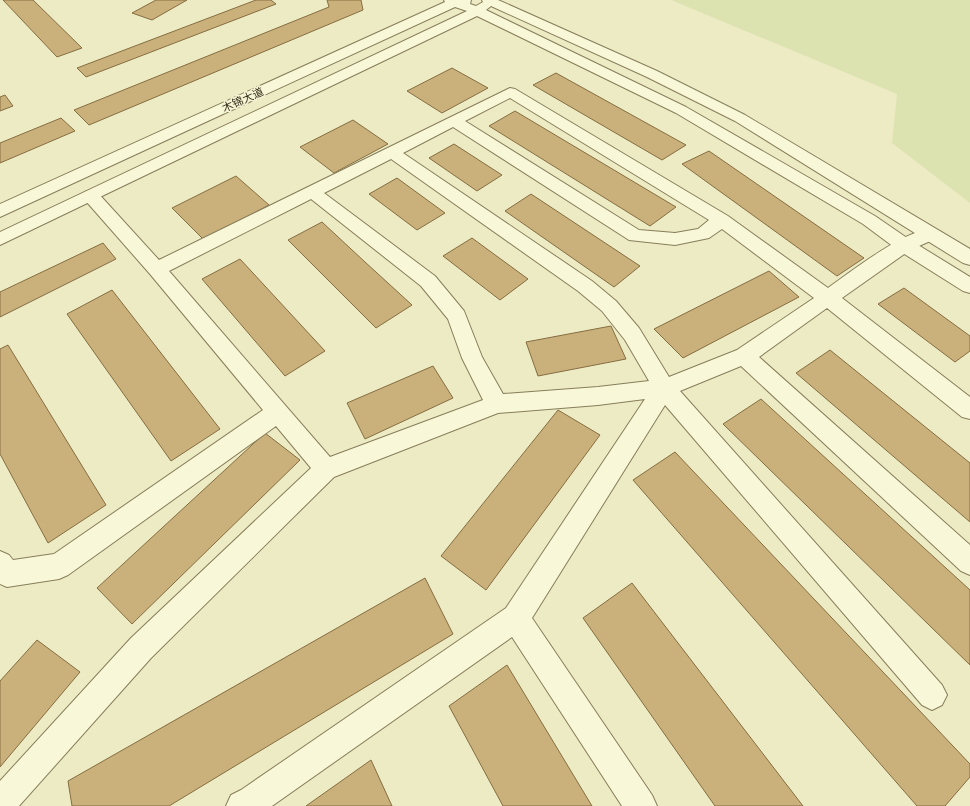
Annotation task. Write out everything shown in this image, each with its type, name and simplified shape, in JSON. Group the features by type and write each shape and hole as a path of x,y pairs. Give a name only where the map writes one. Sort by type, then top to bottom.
{"street":[{"name":"木锦大道","path":"0,211 453,1 489,0"},
{"name":"木锦大道","path":"0,239 477,12 489,0"},
{"path":"489,0 652,74 740,118 970,258"},
{"path":"453,1 681,110 869,220 904,245 970,286"},
{"path":"157,269 510,92 722,220 828,298 970,410"},
{"path":"454,121 635,236 675,239 703,234 722,220"},
{"path":"392,152 585,286 609,306 632,334 664,388 932,695"},
{"path":"312,192 428,281 457,316 472,358 497,404"},
{"path":"91,196 157,269 326,469"},
{"path":"0,804 142,648 326,469 497,404 598,396 664,388 744,356 904,245 931,234"},
{"path":"744,356 970,562"},
{"path":"249,804 516,618 664,388"},
{"path":"0,564 7,574 59,566 278,412"},
{"path":"516,618 641,806"}],"green space":[{"path":"671,0 970,0 970,203 892,143 897,94"}],"building":[{"path":"3,0 33,0 82,48 57,57"},
{"path":"156,0 187,0 152,20 132,13"},
{"path":"256,0 271,0 276,4 86,77 77,68"},
{"path":"327,0 361,0 363,10 89,125 74,110 329,7"},
{"path":"452,68 488,88 442,113 407,91"},
{"path":"556,73 686,145 662,160 533,85"},
{"path":"5,95 13,106 0,111 0,97"},
{"path":"515,111 676,207 650,226 489,126"},
{"path":"61,118 75,131 0,163 0,143"},
{"path":"353,120 388,144 334,173 300,147"},
{"path":"454,144 502,175 477,191 429,158"},
{"path":"709,151 864,258 837,276 682,164"},
{"path":"236,176 269,205 204,240 172,208"},
{"path":"397,178 445,213 417,230 369,194"},
{"path":"531,194 640,266 614,287 505,211"},
{"path":"322,222 412,305 376,328 288,240"},
{"path":"472,238 528,279 500,300 443,256"},
{"path":"103,243 116,259 0,317 0,292"},
{"path":"240,259 325,351 285,376 202,279"},
{"path":"769,271 799,297 683,358 654,329"},
{"path":"904,288 970,336 970,351 955,362 878,304"},
{"path":"112,290 220,429 171,461 67,314"},
{"path":"611,326 626,359 538,376 526,342"},
{"path":"8,345 106,505 48,543 0,454 0,349"},
{"path":"830,350 970,463 970,522 796,373"},
{"path":"433,366 453,398 365,439 347,403"},
{"path":"761,399 970,590 970,665 723,424"},
{"path":"558,410 600,435 486,590 441,556"},
{"path":"265,433 300,460 132,624 97,588"},
{"path":"675,452 970,764 970,777 945,806 917,806 633,480"},
{"path":"425,578 453,634 169,806 72,806 68,781"},
{"path":"632,583 803,806 715,806 583,618"},
{"path":"37,640 80,672 0,767 0,681"},
{"path":"507,665 592,806 503,806 449,706"},
{"path":"371,760 392,806 306,806"}]}
